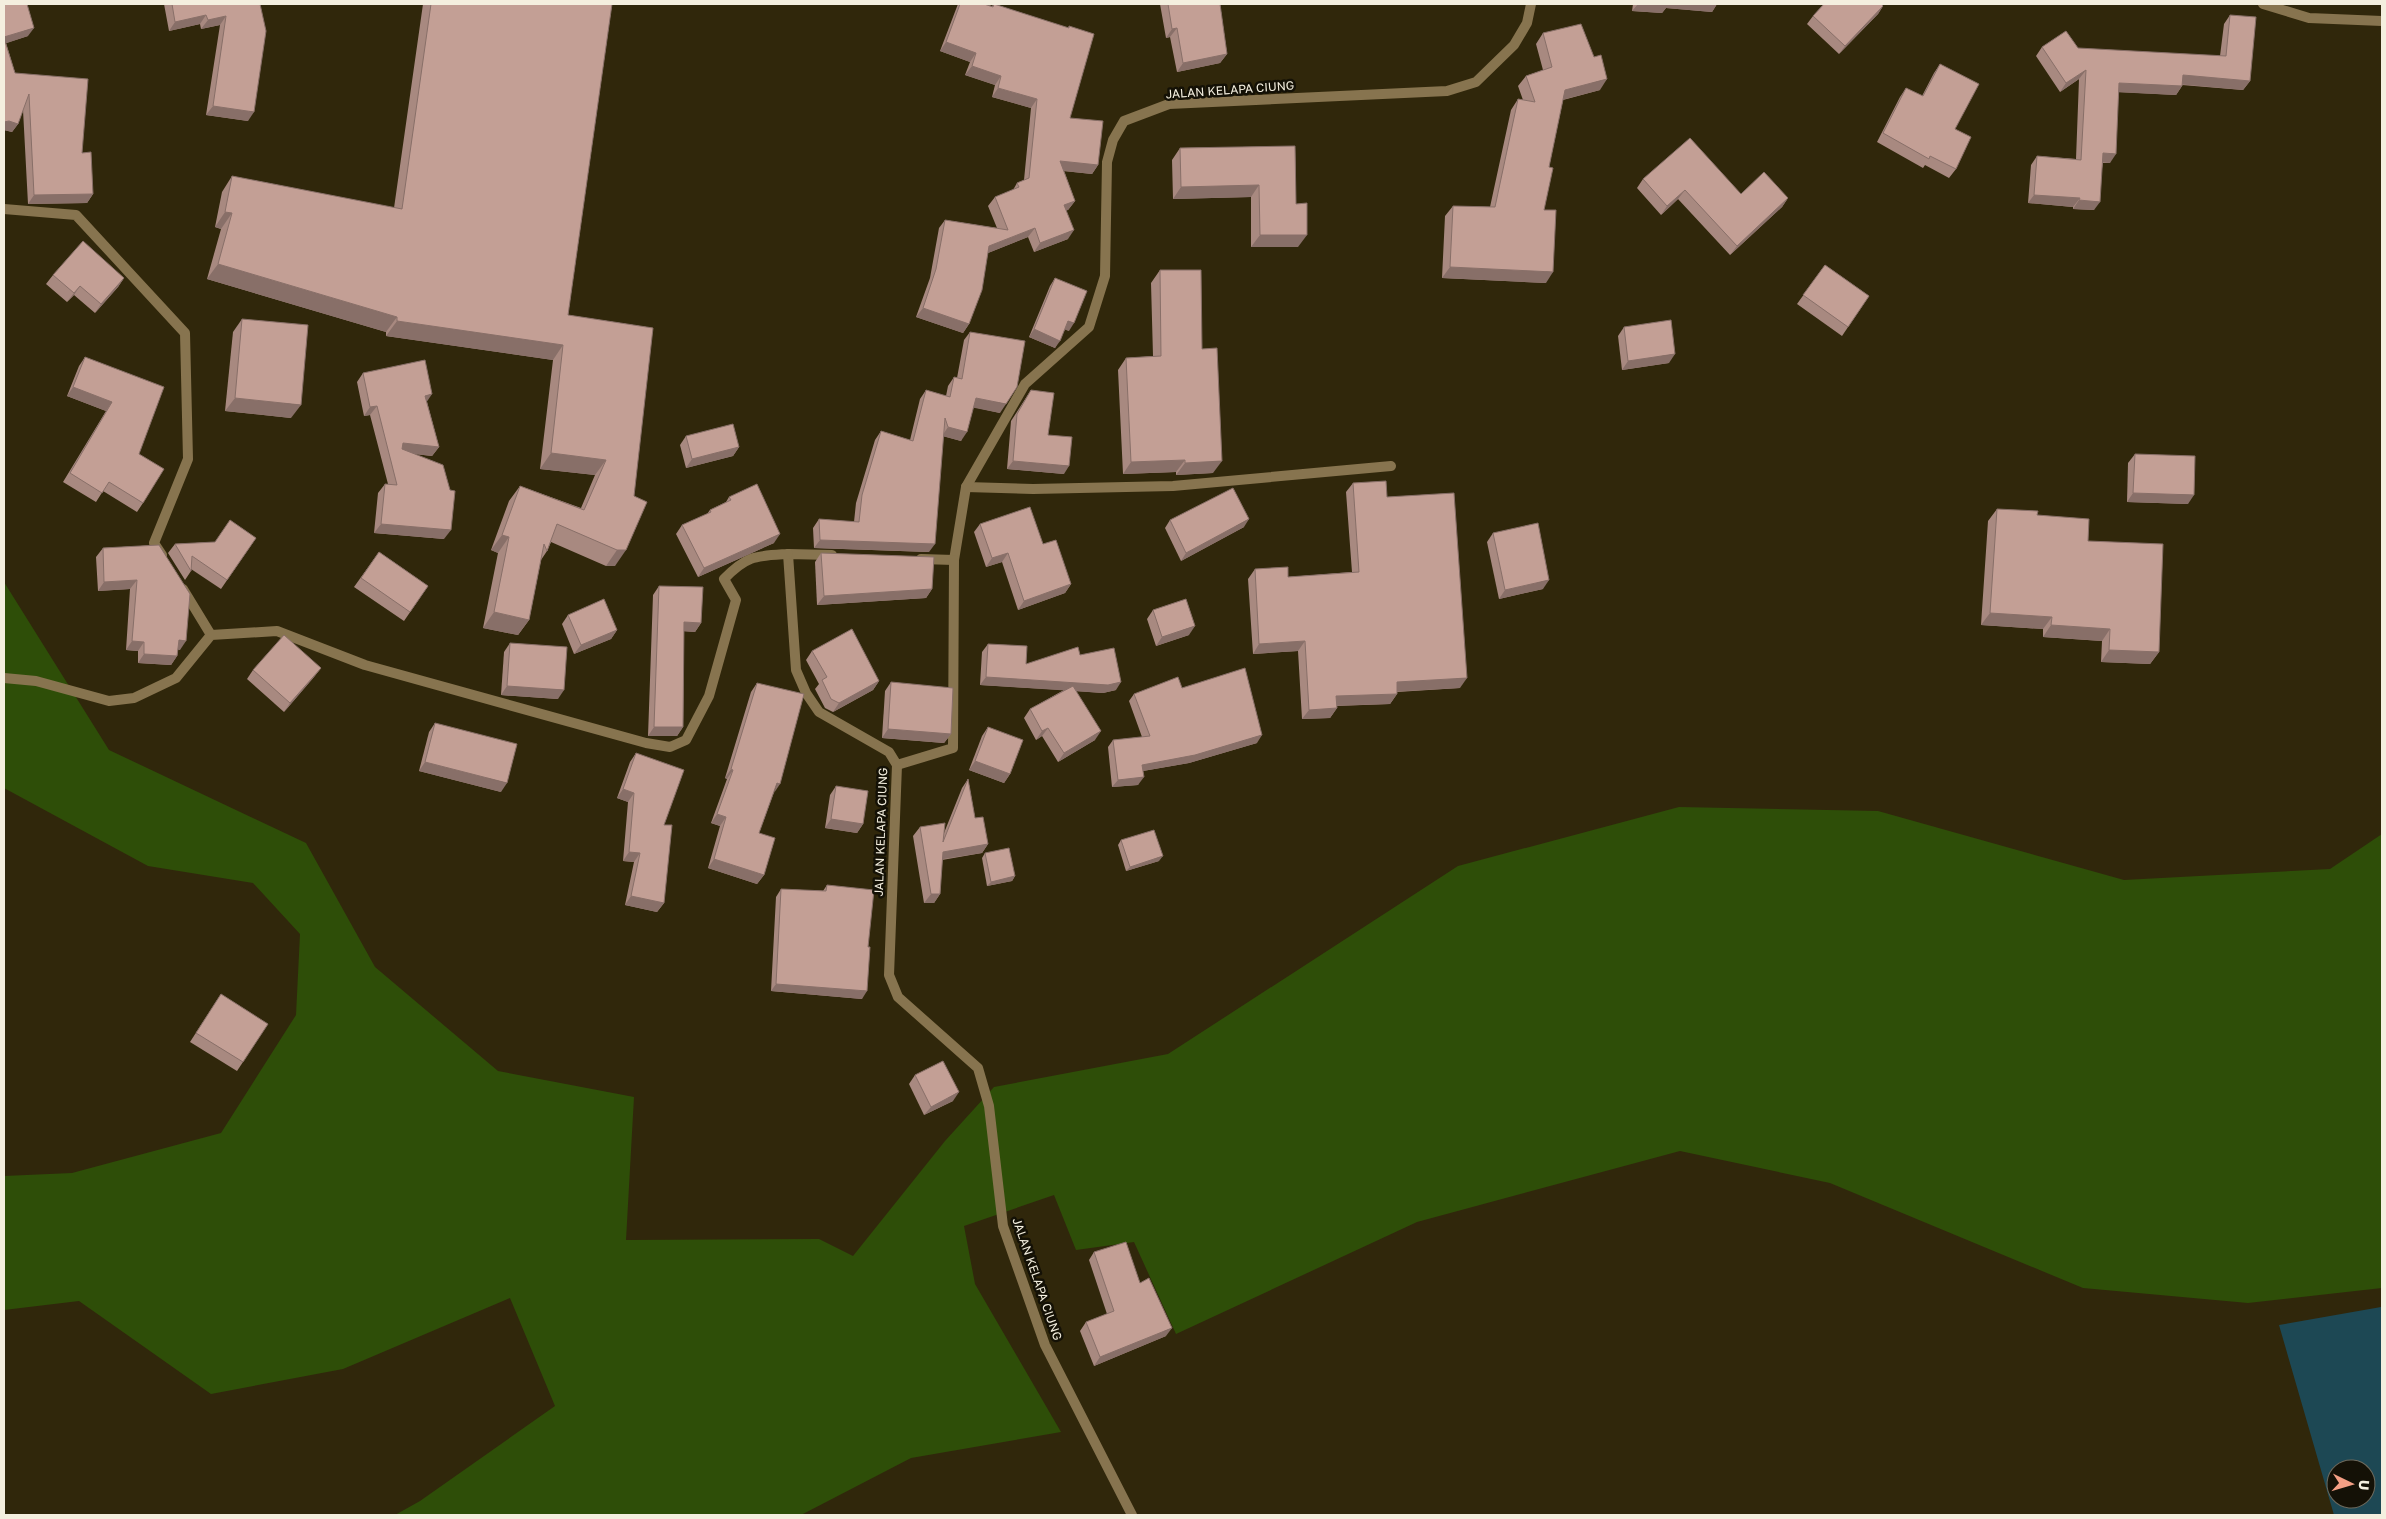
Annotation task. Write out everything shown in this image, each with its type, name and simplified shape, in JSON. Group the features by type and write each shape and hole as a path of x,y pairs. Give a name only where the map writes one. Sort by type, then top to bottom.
{"street":[{"name":"JALAN KELAPA CIUNG","path":"897,765 953,748 954,560 966,488 1025,384 1089,327 1105,276 1107,162 1112,140 1124,121 1169,104 1447,91 1476,82 1514,44 1527,23 1531,4"},
{"path":"2262,4 2309,18 2382,21"},
{"path":"4,209 76,215 185,333 188,459 154,543 211,635"},
{"path":"966,488 1033,489 1173,486 1391,466"},
{"name":"JALAN KELAPA CIUNG","path":"788,554 796,670 806,693 819,712 889,752 897,765 889,974 898,997 978,1068 988,1106 1003,1226 1045,1345 1132,1515"},
{"path":"4,678 36,681 109,701 134,698 176,678 211,635 277,631 365,665 637,741 670,747 686,740 709,696 736,600 724,579 739,563 757,556 788,554 846,556"},
{"path":"915,559 954,560"}],"green space":[{"path":"4,582 109,750 306,843 375,967 498,1071 634,1097 626,1240 819,1239 853,1256 945,1141 994,1087 1168,1054 1458,866 1679,807 1878,811 2124,880 2330,869 2382,834 2382,1288 2248,1303 2083,1288 1830,1183 1680,1151 1417,1222 1176,1334 1134,1242 1076,1250 1054,1195 964,1226 975,1284 1061,1432 911,1458 801,1515 395,1515 420,1501 555,1406 510,1298 343,1369 211,1394 79,1301 4,1310 4,1176 72,1173 221,1133 296,1015 300,934 253,883 148,866 4,788"}],"water":[{"path":"2381,1307 2382,1515 2334,1515 2332,1509 2376,1509 2376,1459 2326,1459 2326,1487 2279,1325"}],"building":[{"path":"4,4 27,4 34,28 4,37"},
{"path":"172,4 260,4 266,31 254,112 213,106 226,16 208,20 206,15 175,22"},
{"path":"431,4 612,4 568,315 653,328 634,496 647,502 626,550 617,550 557,524 547,551 544,544 529,620 494,612 509,537 502,535 520,486 584,510 606,460 551,453 563,345 397,321 397,317 218,264 232,213 225,212 232,176 402,209"},
{"path":"960,4 984,4 993,7 994,4 1094,34 1070,118 1103,121 1098,165 1060,161 1075,201 1064,205 1074,230 1040,243 1035,228 989,246 982,290 969,324 923,308 936,269 945,220 1008,230 995,197 1019,187 1017,183 1029,178 1037,99 998,88 1001,76 972,66 976,53 946,42"},
{"path":"1168,4 1220,4 1227,54 1183,63 1177,28 1172,29"},
{"path":"1824,4 1881,4 1883,6 1845,46 1813,16"},
{"path":"2230,15 2256,17 2250,81 2183,75 2182,86 2119,83 2116,154 2103,153 2100,202 2079,200 2080,198 2034,195 2037,156 2081,160 2086,70 2066,83 2042,47 2066,31 2078,48 2226,56"},
{"path":"1581,24 1594,57 1601,55 1607,79 1565,90 1549,167 1553,168 1544,210 1556,210 1553,272 1450,267 1453,206 1495,207 1518,99 1535,102 1526,76 1552,67 1543,33"},
{"path":"4,38 15,73 88,79 82,153 91,152 93,194 34,195 29,94 18,124 9,121 4,122"},
{"path":"1940,64 1979,84 1955,129 1971,137 1956,169 1930,156 1929,159 1883,133 1906,88 1923,96"},
{"path":"1690,138 1741,194 1764,172 1788,198 1737,246 1685,190 1667,206 1643,179"},
{"path":"1295,146 1296,204 1307,203 1307,235 1260,235 1259,185 1181,187 1180,148"},
{"path":"83,241 124,278 101,304 80,286 74,293 53,275"},
{"path":"1825,265 1869,296 1848,327 1803,295"},
{"path":"1160,270 1201,270 1202,349 1217,348 1222,461 1185,463 1185,460 1131,462 1126,358 1161,356"},
{"path":"1055,278 1087,291 1074,323 1068,321 1060,341 1034,329"},
{"path":"242,319 308,325 301,405 235,398"},
{"path":"1671,320 1675,354 1628,361 1624,327"},
{"path":"970,332 1025,341 1017,387 1006,404 976,398 967,432 948,427 945,418 935,544 820,540 819,519 859,522 862,495 881,431 913,441 926,390 950,397 954,377 962,379"},
{"path":"85,357 164,387 139,454 164,469 143,503 109,482 102,493 70,473 112,402 73,387"},
{"path":"425,360 432,394 425,396 439,447 403,443 402,449 443,465 450,490 455,491 451,530 381,524 385,484 397,485 377,406 370,407 363,373"},
{"path":"1031,390 1054,393 1048,435 1072,437 1069,466 1013,461 1017,414"},
{"path":"733,424 739,447 692,459 686,436"},
{"path":"2135,454 2195,456 2194,495 2133,493"},
{"path":"1386,481 1387,497 1454,493 1467,678 1397,682 1397,694 1336,696 1337,708 1309,710 1305,641 1259,644 1255,569 1288,567 1288,577 1359,572 1353,483"},
{"path":"757,484 780,534 704,568 682,525 711,512 710,510 731,500 729,497"},
{"path":"1233,488 1249,519 1186,553 1170,520"},
{"path":"1030,507 1043,544 1056,540 1071,584 1024,601 1008,553 992,558 980,524"},
{"path":"1997,509 2038,511 2037,515 2089,519 2088,541 2163,544 2159,652 2109,650 2110,629 2051,625 2052,617 1990,613"},
{"path":"230,520 256,538 227,580 192,556 191,571 175,544 215,542"},
{"path":"1538,523 1549,580 1505,590 1493,533"},
{"path":"159,545 190,594 186,641 179,640 177,656 144,654 144,642 132,641 137,580 104,582 103,548"},
{"path":"379,552 428,586 410,612 361,578"},
{"path":"821,553 934,557 932,589 824,596"},
{"path":"659,586 703,587 701,623 684,622 683,727 654,727"},
{"path":"604,599 617,630 581,645 568,615"},
{"path":"1186,599 1195,626 1162,637 1153,610"},
{"path":"852,629 879,681 839,703 831,699 822,680 827,677 812,651"},
{"path":"284,635 321,668 290,703 253,670"},
{"path":"510,643 567,647 564,690 507,686"},
{"path":"988,644 1027,646 1026,664 1078,647 1080,655 1114,648 1121,682 1108,685 986,677"},
{"path":"1245,668 1262,735 1195,755 1142,765 1144,777 1118,780 1113,740 1150,736 1134,694 1178,677 1182,688"},
{"path":"891,682 953,688 951,734 888,729"},
{"path":"757,683 804,694 780,784 777,783 759,833 775,838 764,875 714,859 726,817 717,814 733,770 731,769"},
{"path":"1073,686 1101,731 1064,753 1048,728 1042,731 1030,709"},
{"path":"435,723 517,744 507,783 425,762"},
{"path":"988,727 1023,740 1010,774 975,761"},
{"path":"636,753 684,770 664,825 672,825 664,903 631,896 640,853 629,852 634,793 623,789"},
{"path":"968,779 975,818 983,817 988,844 943,852 940,894 931,894 920,827 945,823 943,842"},
{"path":"836,786 868,791 863,824 831,819"},
{"path":"1154,830 1163,856 1130,867 1121,840"},
{"path":"1009,848 1015,876 991,882 985,853"},
{"path":"827,885 874,890 868,947 870,947 867,991 776,984 781,889 826,891"},
{"path":"221,994 268,1024 243,1062 196,1033"},
{"path":"943,1061 959,1092 931,1107 915,1075"},
{"path":"1126,1242 1140,1283 1149,1278 1172,1328 1100,1357 1086,1322 1114,1311 1094,1252"}]}
